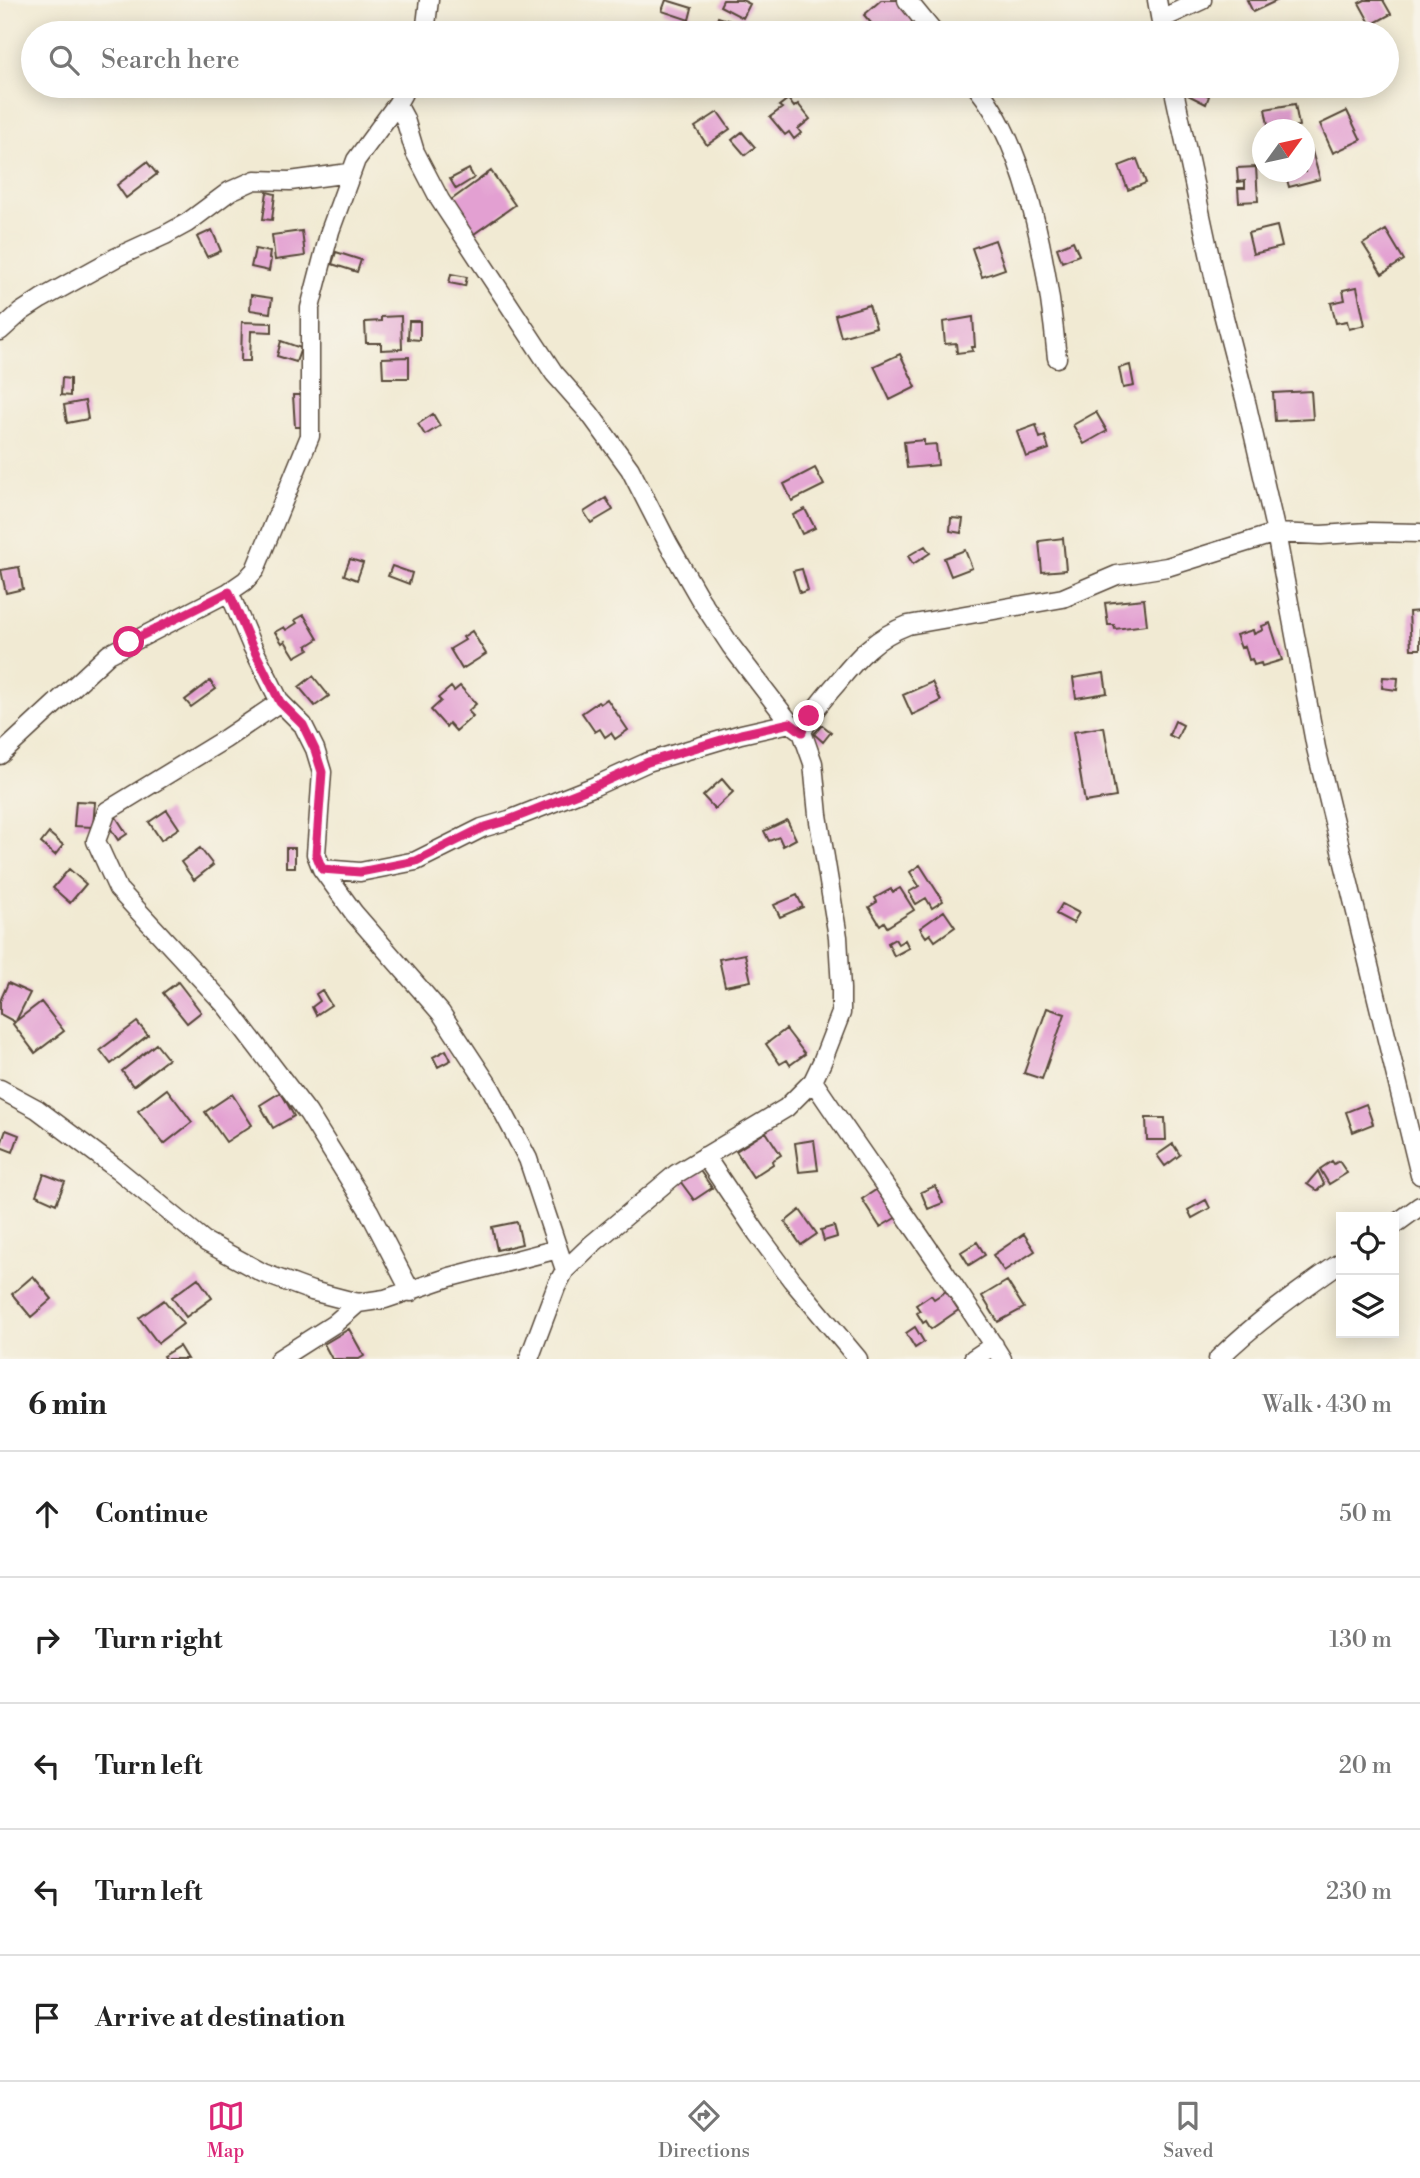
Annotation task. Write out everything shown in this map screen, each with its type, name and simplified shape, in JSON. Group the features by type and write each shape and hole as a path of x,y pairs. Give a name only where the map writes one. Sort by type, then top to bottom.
{"street":[{"path":"426,21 429,0"},
{"path":"907,0 924,21"},
{"path":"1157,0 1161,21"},
{"path":"1170,21 1202,0"},
{"path":"0,755 109,654 229,592 255,570 310,436 310,308 330,232 349,173 400,98"},
{"path":"986,98 1016,158 1040,241 1051,295 1057,358"},
{"path":"1176,98 1217,290 1276,533 1316,748 1420,1175"},
{"path":"397,104 405,118 415,152 440,201 554,373 590,414 630,469 669,545 731,646 796,727 813,764 818,814 838,937 841,1013 813,1081 786,1108 705,1156 657,1189 565,1270 529,1359"},
{"path":"0,331 20,312 41,299 106,262 187,223 230,191 255,180 290,181 349,173"},
{"path":"322,869 360,872 416,861 482,828 509,820 648,762 741,734 796,727 865,650 892,631 908,625 1063,598 1117,575 1167,567 1276,533 1420,533"},
{"path":"229,592 280,702 303,725 315,750 322,772 316,854 322,869 354,914 441,1013 491,1089 528,1159 565,1270"},
{"path":"280,702 107,811 96,841 118,889 227,1007 308,1113 369,1211 411,1292"},
{"path":"813,1081 852,1141 961,1294 998,1352 973,1359"},
{"path":"0,1089 47,1117 117,1169 206,1242 263,1273 312,1291 358,1303 385,1299 450,1277 558,1249"},
{"path":"705,1156 785,1270 858,1359"},
{"path":"1399,1221 1420,1206"},
{"path":"1218,1359 1252,1328 1336,1266"},
{"path":"279,1359 334,1324 358,1303"}],"building":[{"path":"666,0 692,8 689,20 662,11"},
{"path":"723,0 742,0 750,4 743,18 720,6"},
{"path":"881,0 900,0 917,18 914,21 869,21 864,15"},
{"path":"1247,0 1278,0 1253,12"},
{"path":"1365,0 1383,0 1391,14 1378,21 1369,21 1359,3"},
{"path":"1194,98 1208,98 1206,104"},
{"path":"788,99 794,107 798,104 810,119 798,129 801,133 794,139 789,132 785,135 770,117 782,108 779,106"},
{"path":"1295,104 1298,119 1267,119 1265,109"},
{"path":"1347,111 1361,140 1333,153 1320,124"},
{"path":"718,112 730,129 707,145 695,127"},
{"path":"742,132 755,147 745,155 732,140"},
{"path":"1137,159 1146,183 1128,190 1119,166"},
{"path":"147,162 157,174 126,198 117,185"},
{"path":"1315,162 1320,179 1315,180"},
{"path":"1252,167 1252,182 1257,182 1258,201 1239,202 1238,188 1245,188 1245,181 1238,182 1237,168"},
{"path":"469,169 474,178 456,189 450,179"},
{"path":"491,171 515,205 471,236 447,203"},
{"path":"1288,182 1308,182 1289,187"},
{"path":"267,192 275,194 272,220 263,219"},
{"path":"1277,226 1282,247 1253,254 1248,233"},
{"path":"212,230 221,251 207,257 197,237"},
{"path":"1386,230 1404,260 1382,274 1363,244"},
{"path":"302,231 305,256 275,260 272,235"},
{"path":"995,240 1005,269 982,277 972,248"},
{"path":"1073,241 1079,255 1062,262 1057,248"},
{"path":"255,249 270,252 269,271 251,267"},
{"path":"336,252 361,260 357,272 332,264"},
{"path":"451,274 467,277 465,286 449,283"},
{"path":"1357,287 1365,325 1349,329 1347,321 1336,323 1331,303 1345,300 1343,290"},
{"path":"251,295 272,298 270,313 250,310"},
{"path":"869,305 876,327 841,337 835,315"},
{"path":"401,316 402,349 381,350 381,343 366,343 365,322 381,321 381,317"},
{"path":"973,317 975,347 972,347 973,351 957,353 956,343 945,344 943,322"},
{"path":"409,321 420,321 420,340 408,339"},
{"path":"242,322 272,323 272,332 251,331 250,361 241,361"},
{"path":"281,341 301,348 296,362 277,356"},
{"path":"900,354 916,387 890,400 874,366"},
{"path":"409,357 409,378 383,378 382,358"},
{"path":"1130,365 1134,386 1123,388 1119,368"},
{"path":"62,378 70,379 70,396 61,395"},
{"path":"1311,391 1313,419 1275,421 1273,393"},
{"path":"293,395 303,395 304,427 295,427"},
{"path":"85,401 88,419 67,423 64,405"},
{"path":"1096,412 1107,431 1084,444 1073,425"},
{"path":"433,414 440,426 425,435 418,424"},
{"path":"1036,425 1040,438 1045,436 1049,449 1026,457 1017,432"},
{"path":"924,440 924,445 936,444 938,465 907,468 904,442"},
{"path":"815,468 824,485 792,501 784,484"},
{"path":"606,498 613,510 591,523 584,512"},
{"path":"805,509 815,528 802,534 793,515"},
{"path":"951,518 963,519 961,533 950,531"},
{"path":"1063,538 1066,570 1042,572 1039,541"},
{"path":"925,546 930,553 913,564 908,556"},
{"path":"965,550 972,568 951,576 944,558"},
{"path":"350,559 363,563 357,580 344,575"},
{"path":"392,566 412,573 409,584 388,576"},
{"path":"19,567 23,589 6,593 1,570"},
{"path":"802,569 808,590 800,593 793,571"},
{"path":"1144,599 1147,625 1115,629 1114,625 1108,625 1105,603"},
{"path":"1420,611 1420,649 1411,649 1409,612"},
{"path":"304,615 318,639 307,646 309,649 295,657 285,641 282,643 275,632 284,627 286,630"},
{"path":"1270,623 1282,660 1262,666 1261,663 1254,665 1252,659 1249,660 1245,646 1241,648 1236,635 1253,630 1254,634"},
{"path":"472,631 486,654 462,669 450,649 465,640 463,637"},
{"path":"1104,673 1107,693 1076,698 1073,678"},
{"path":"313,676 329,696 315,706 299,687"},
{"path":"1383,677 1398,678 1397,690 1382,688"},
{"path":"210,681 216,689 191,707 185,700"},
{"path":"932,682 941,701 912,715 903,695"},
{"path":"460,686 476,704 468,711 473,716 456,731 449,723 446,727 431,710 441,701 438,698 451,687 454,691"},
{"path":"607,699 628,730 615,739 611,733 605,737 600,729 595,732 582,713"},
{"path":"1175,721 1183,725 1177,739 1169,735"},
{"path":"822,725 831,732 823,742 814,734"},
{"path":"1104,727 1116,797 1085,802 1073,732"},
{"path":"722,779 733,792 715,809 703,796"},
{"path":"76,801 95,802 93,827 74,826"},
{"path":"167,810 179,828 161,840 149,822"},
{"path":"116,817 127,834 118,840 107,823"},
{"path":"787,820 796,839 783,846 779,837 769,841 764,831"},
{"path":"49,833 63,845 55,855 41,843"},
{"path":"200,848 213,865 194,880 181,862"},
{"path":"286,848 295,848 295,867 286,867"},
{"path":"920,865 943,901 932,908 926,898 916,904 909,892 919,886 910,872"},
{"path":"69,869 86,884 70,903 53,888"},
{"path":"900,888 914,910 887,927 884,922 880,925 869,907 877,902 875,898 891,889 893,892"},
{"path":"797,895 803,907 780,917 774,905"},
{"path":"1062,904 1079,913 1073,923 1056,914"},
{"path":"944,911 955,927 935,941 930,934 926,937 920,928"},
{"path":"895,939 898,944 905,940 909,948 894,956 888,943"},
{"path":"745,954 751,981 725,986 719,959"},
{"path":"178,982 201,1012 187,1023 163,993"},
{"path":"8,983 30,993 16,1021 41,1002 64,1031 35,1053 13,1024 15,1022 0,1014 0,1001"},
{"path":"322,990 331,1005 316,1015 312,1007 320,1001 316,994"},
{"path":"1047,1008 1065,1014 1042,1079 1024,1073"},
{"path":"137,1022 148,1035 111,1064 100,1050"},
{"path":"786,1029 805,1054 790,1065 787,1060 780,1064 766,1044"},
{"path":"156,1044 168,1059 133,1086 122,1071"},
{"path":"446,1050 451,1060 438,1067 433,1057"},
{"path":"167,1089 192,1122 164,1144 138,1111"},
{"path":"281,1092 294,1116 273,1128 260,1105"},
{"path":"232,1094 252,1125 226,1142 205,1112"},
{"path":"1366,1104 1373,1124 1353,1132 1346,1112"},
{"path":"1146,1118 1165,1118 1166,1140 1147,1140"},
{"path":"6,1130 19,1135 13,1152 0,1147"},
{"path":"766,1132 781,1155 772,1161 773,1164 753,1177 736,1151"},
{"path":"814,1140 818,1170 799,1172 795,1143"},
{"path":"1173,1144 1180,1155 1165,1166 1157,1155"},
{"path":"1332,1161 1334,1164 1339,1161 1347,1173 1329,1184 1320,1169"},
{"path":"698,1168 712,1188 694,1200 680,1181"},
{"path":"1318,1171 1324,1184 1317,1191 1307,1184"},
{"path":"44,1174 65,1182 56,1204 36,1195"},
{"path":"935,1186 943,1203 928,1209 921,1192"},
{"path":"879,1188 897,1217 880,1227 862,1199"},
{"path":"1206,1200 1210,1208 1192,1218 1188,1210"},
{"path":"800,1210 817,1234 801,1245 785,1222"},
{"path":"517,1222 522,1244 497,1250 492,1227"},
{"path":"834,1226 837,1237 824,1241 821,1230"},
{"path":"1024,1234 1035,1251 1004,1271 993,1255"},
{"path":"977,1242 985,1255 969,1265 961,1252"},
{"path":"33,1276 52,1299 31,1317 12,1294"},
{"path":"198,1278 212,1298 186,1317 172,1297"},
{"path":"1007,1281 1024,1308 998,1322 982,1296"},
{"path":"948,1290 960,1309 931,1329 926,1321 923,1323 916,1305 931,1295 934,1299"},
{"path":"164,1300 183,1324 158,1343 139,1318"},
{"path":"915,1327 924,1342 915,1348 906,1333"},
{"path":"349,1329 364,1356 359,1359 332,1359 324,1344"},
{"path":"179,1346 187,1359 165,1359 163,1356"}],"route":[{"path":"129,642 229,592 280,702 303,725 315,750 322,772 316,854 322,869 342,872 380,869 426,858 458,838 595,786 648,762 741,734 790,723 802,732 809,716"}]}
